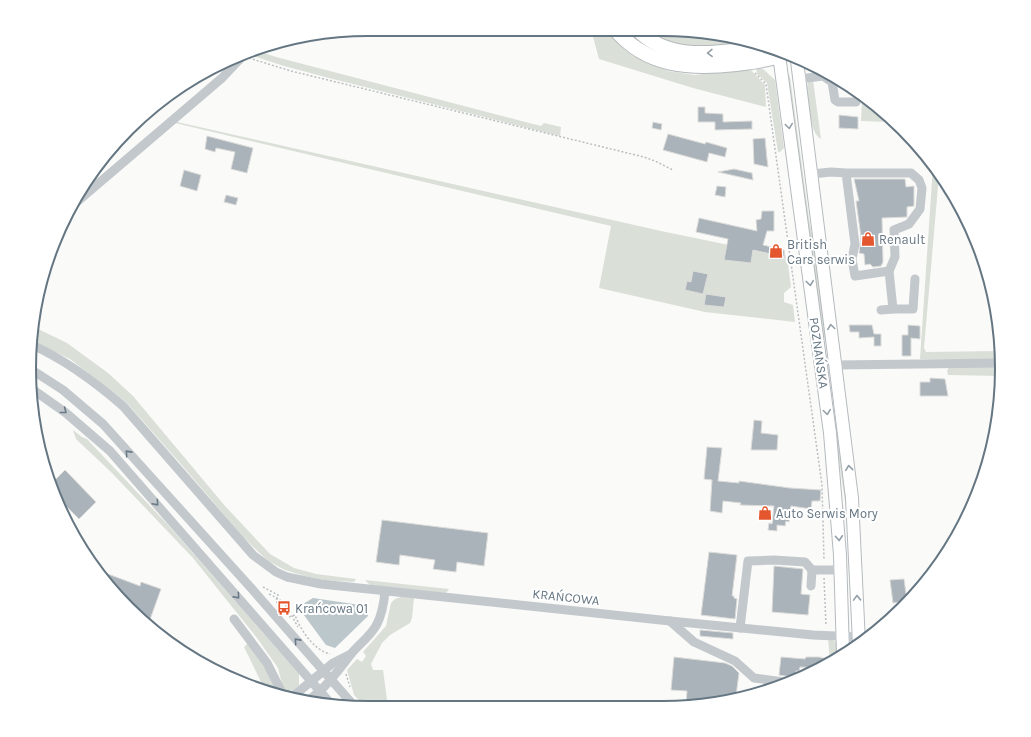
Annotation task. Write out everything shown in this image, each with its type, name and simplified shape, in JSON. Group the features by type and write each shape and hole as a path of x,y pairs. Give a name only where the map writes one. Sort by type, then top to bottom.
{"highway":[{"path":"622,36 640,52 659,60 679,65 717,66 766,60 776,56"},
{"path":"647,36 659,44 680,51 720,53 751,48"}],"main road":[{"name":"POZNAŃSKA","path":"780,58 830,433 840,570 843,647"},
{"name":"POZNAŃSKA","path":"797,64 852,498 859,636"}],"street":[{"path":"86,194 222,78 236,63"},
{"path":"799,79 821,76"},
{"path":"832,83 835,100 838,102 856,102"},
{"path":"812,174 831,172 910,173 919,180 922,188 920,210 909,224 894,230 895,257 889,271 893,309"},
{"path":"846,173 855,244 852,259 855,276 889,271"},
{"path":"882,310 913,309 915,279"},
{"name":"KRAŃCOWA","path":"37,349 71,366 102,388 123,406 253,555 276,572 287,577 321,584 855,639"},
{"path":"836,366 995,363"},
{"path":"36,373 63,390 103,424 349,700"},
{"path":"37,393 66,413 110,451 326,698"},
{"path":"740,628 748,561 774,560 805,562 812,570 811,586"},
{"path":"812,570 840,570"},
{"path":"312,696 340,671 352,654 377,625 383,609 385,591"},
{"path":"234,619 267,663 280,689"},
{"path":"670,621 694,642 735,661 754,678 775,681"},
{"path":"297,693 323,670 341,658 352,654"}],"path":[{"path":"251,58 291,71 644,157 672,170"},
{"path":"753,72 766,84 822,485 827,636"},
{"path":"345,671 349,684 349,691"}],"shaded area":[{"path":"593,36 612,36 622,48 633,56 668,71 695,75 749,68 765,85 766,107 693,88 599,59"},
{"path":"656,36 706,39 741,45 697,48 671,45"},
{"path":"264,53 541,126 544,123 561,127 560,136 329,78 255,56"},
{"path":"756,67 763,69 775,80 784,148 780,152 778,152 767,83 757,74"},
{"path":"786,70 790,77 809,219 817,261 828,338 822,339"},
{"path":"813,80 821,139 817,136 814,130 809,108 807,88 808,81"},
{"path":"862,103 885,122 861,121"},
{"path":"177,122 661,231 787,257 791,287 784,293 784,302 793,305 795,322 705,312 599,288 611,226 175,123"},
{"path":"932,175 938,183 924,348 926,352 994,351 995,360 920,359"},
{"path":"39,329 67,343 108,373 133,396 225,506 270,554 294,568 316,574 356,579 354,582 324,580 305,576 285,570 268,561 243,537 126,402 70,359 37,344"},
{"path":"949,367 995,367 995,376 948,375 947,371"},
{"path":"836,417 838,420 848,502 852,574 852,629 846,508 833,420"},
{"path":"73,430 87,439 169,526 299,674 299,685 294,690 288,691 283,688 278,668 257,638 193,558 112,473 76,439"},
{"path":"365,580 449,589 446,593 370,585"},
{"path":"401,597 414,598 410,623 390,635 382,643 371,664 373,670 383,670 387,701 360,701 354,695 347,670 357,659 362,662 366,656 363,652 386,626 391,603 395,599"},
{"path":"313,598 367,606 368,616 335,648 326,645 298,607"},
{"path":"828,638 836,642 837,651 830,656"},
{"path":"248,643 264,665 274,687 262,683 244,647"}],"building":[{"path":"698,107 705,107 705,113 723,114 723,122 752,121 752,129 715,130 715,122 698,122"},
{"path":"839,115 858,117 858,129 839,128"},
{"path":"653,122 662,124 661,130 652,128"},
{"path":"668,134 727,148 725,157 709,153 707,162 663,150"},
{"path":"207,136 253,148 247,173 231,169 235,152 216,148 215,152 205,149"},
{"path":"765,138 768,167 754,164 753,139"},
{"path":"734,169 752,173 753,180 718,172"},
{"path":"184,170 201,175 197,191 180,186"},
{"path":"854,179 905,179 906,187 914,186 914,206 907,207 907,217 882,218 883,262 881,266 873,267 870,264 865,265 864,254 859,253 861,237 856,201 859,201"},
{"path":"717,186 726,187 725,197 715,195"},
{"path":"226,195 238,198 236,205 224,202"},
{"path":"762,211 774,211 774,231 767,231 763,245 784,250 785,257 753,250 751,263 724,260 728,239 696,232 699,218 757,231 756,220 761,219"},
{"path":"693,271 708,274 703,294 685,290 687,281 691,282"},
{"path":"706,294 726,297 724,307 704,305"},
{"path":"849,325 872,325 874,334 881,334 881,346 874,346 874,337 859,338 859,332 850,332"},
{"path":"908,325 920,326 920,339 911,338 911,356 902,356 902,335 908,335"},
{"path":"930,378 945,379 948,396 920,396 920,382 930,382"},
{"path":"754,420 762,421 761,433 778,435 777,450 751,450"},
{"path":"707,447 722,448 718,481 739,483 739,481 790,488 821,490 820,501 812,501 811,509 791,506 789,522 786,521 785,526 777,525 777,531 768,530 769,523 772,524 774,506 740,505 741,503 723,501 722,513 710,511 712,480 704,479"},
{"path":"65,470 96,502 79,519 65,505 56,480"},
{"path":"382,520 488,533 484,566 457,562 456,572 433,569 435,560 400,555 399,565 376,562"},
{"path":"709,552 737,555 732,596 737,599 735,619 701,615"},
{"path":"774,566 803,569 801,594 810,595 808,615 772,612"},
{"path":"107,574 140,586 141,582 161,589 150,619 133,604"},
{"path":"904,579 906,595 900,602 893,603 890,580"},
{"path":"700,630 733,633 733,639 700,636"},
{"path":"674,657 725,663 732,666 739,673 736,693 686,700 687,691 671,690"},
{"path":"781,657 805,659 806,657 819,657 825,658 809,667 800,667 799,671 796,671 796,673 790,676 779,675"}],"place":[{"name":"Renault","path":"868,239"},
{"name":"British Cars serwis","path":"776,251"},
{"name":"Auto Serwis Mory","path":"765,513"},
{"name":"Krańcowa 01","path":"284,608"}]}
